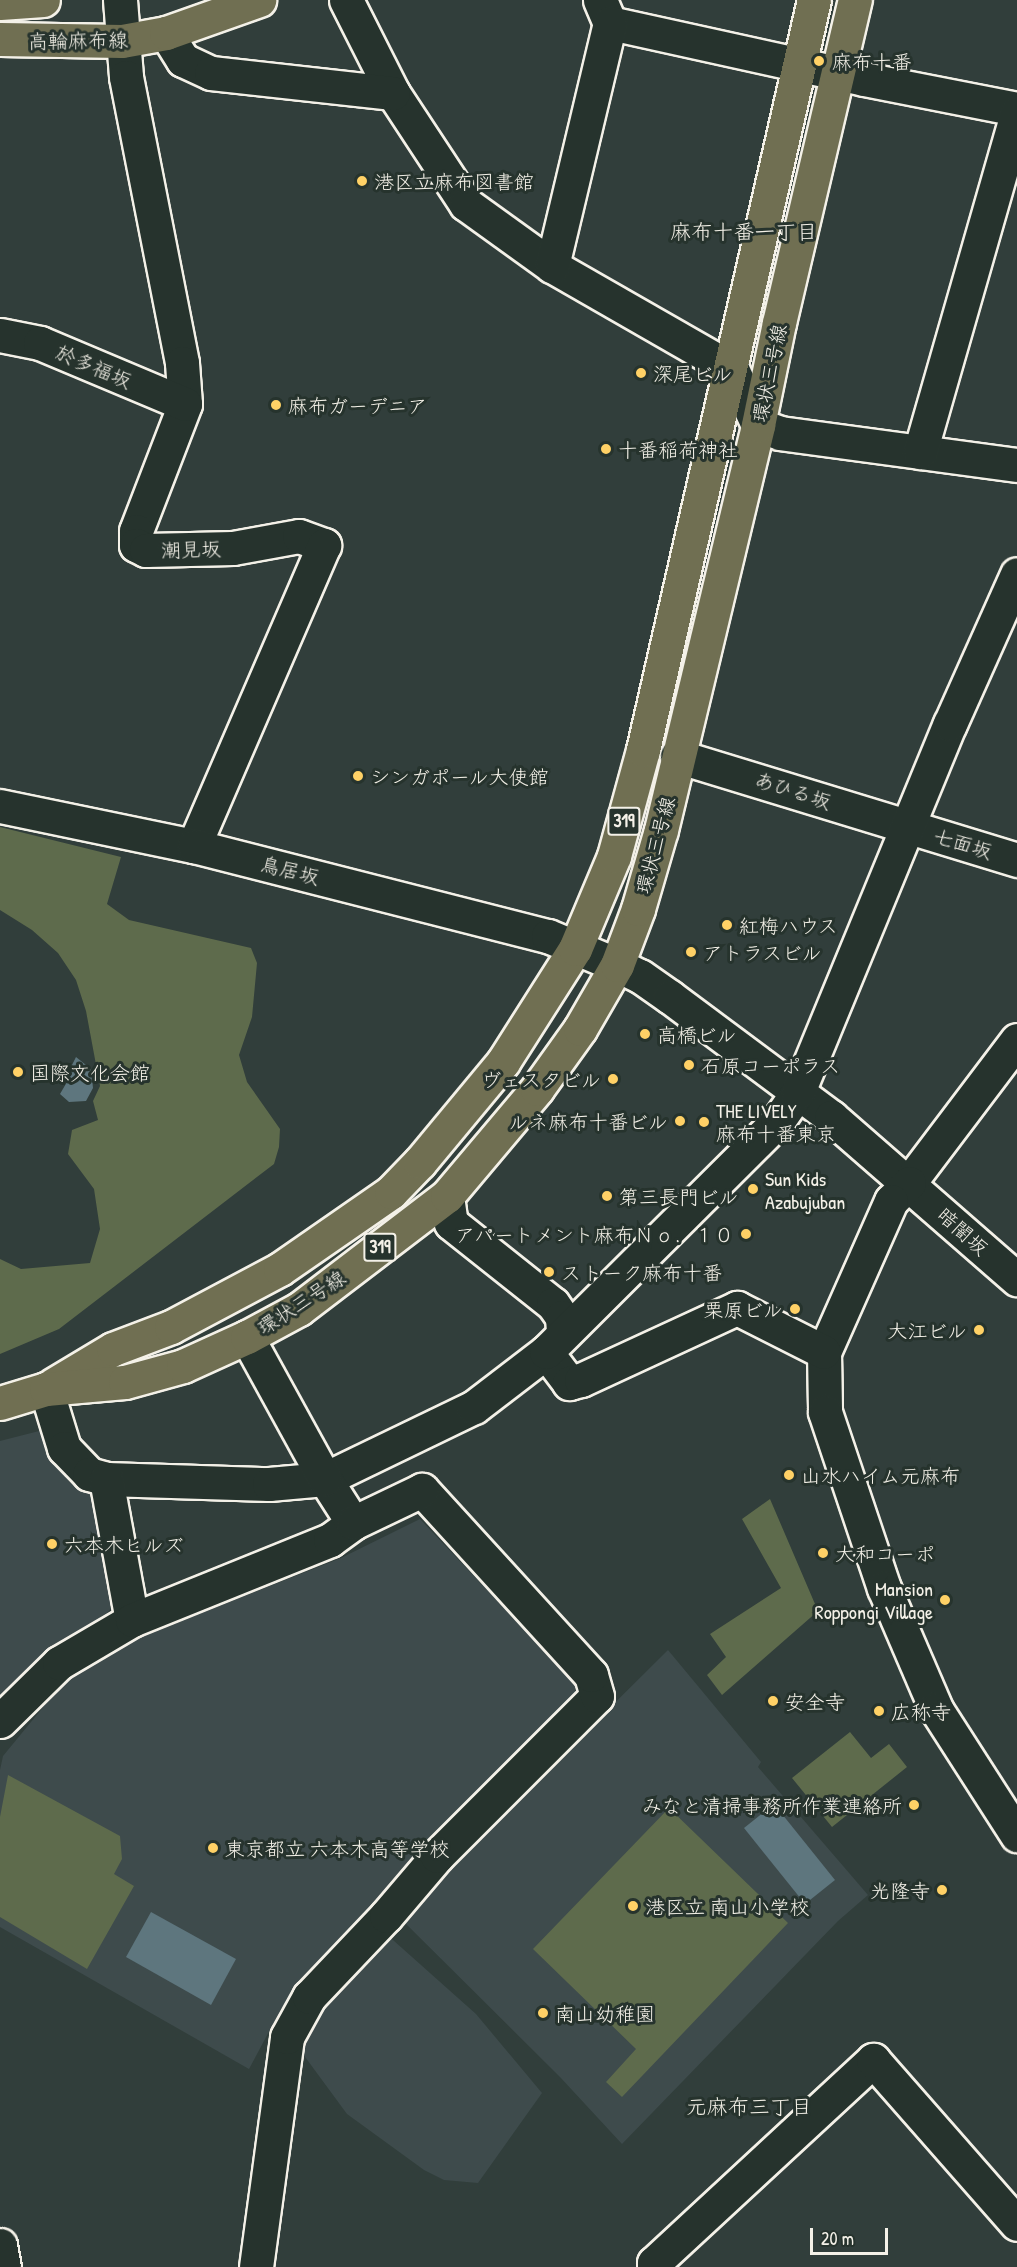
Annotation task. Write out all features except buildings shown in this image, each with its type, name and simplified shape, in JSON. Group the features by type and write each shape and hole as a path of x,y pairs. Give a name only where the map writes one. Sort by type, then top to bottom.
{"main road":[{"path":"0,3 43,0"},
{"name":"高輪麻布線","path":"0,39 123,41 166,33 259,0"},
{"name":"環状三号線","path":"46,1389 113,1348 171,1327 261,1280 391,1192 420,1162 503,1062 575,949 614,856 626,813 732,369 814,0"},
{"name":"環状三号線","path":"0,1403 46,1389 125,1382 183,1366 299,1309 447,1196 537,1089 580,1029 616,965 631,929 657,841 758,425 779,323 855,0"}],"street":[{"path":"120,0 126,77 182,363 185,404"},
{"path":"346,0 393,93 466,204 552,266 732,369 758,425 780,433 1017,465"},
{"path":"552,266 605,11 800,65 1017,111 920,452"},
{"path":"166,33 183,60 211,74 393,93"},
{"name":"於多福坂","path":"0,335 40,343 185,404"},
{"name":"潮見坂","path":"185,404 136,531 136,545 146,550 233,548 299,536 324,545 194,846"},
{"path":"46,1389 64,1448 88,1474 106,1479 269,1484 326,1479 474,1407 554,1342 777,1122 798,1092 950,724 1017,574"},
{"name":"あひる坂","path":"677,756 908,827"},
{"name":"鳥居坂","path":"0,806 194,846 548,936 640,976 798,1092"},
{"name":"七面坂","path":"908,827 1017,860"},
{"path":"1017,1040 909,1183 891,1201 824,1352 825,1412 884,1588 936,1709 1017,1835"},
{"name":"暗闇坂","path":"798,1092 909,1183 1017,1279"},
{"path":"447,1196 451,1223 554,1304 562,1317 554,1342 569,1383 581,1380 737,1308 824,1352"},
{"path":"246,1337 353,1523"},
{"path":"106,1479 132,1620"},
{"path":"0,1721 59,1663 132,1620 330,1540 353,1523 422,1490 591,1675 597,1696 437,1856 386,1916 309,1997 287,2037 256,2267"},
{"path":"654,2267 654,2263 873,2060 1017,2224"},
{"path":"0,2245 4,2267"}],"shaded area":[{"name":"六本木ヒルズ","path":"43,1430 56,1446 66,1478 77,1489 93,1491 113,1606 108,1612 43,1655 0,1701 0,1441"},
{"name":"東京都立 六本木高等学校","path":"420,1519 575,1683 575,1694 331,1948 355,1964 384,1932 476,2014 542,2093 478,2183 444,2180 424,2170 347,2114 297,2046 317,2004 344,1976 320,1961 281,2009 249,2069 0,1927 0,1770 3,1756 63,1683 125,1643 341,1558"},
{"name":"港区立 南山小学校","path":"668,1650 761,1762 758,1767 868,1895 838,1921 622,2144 560,2077 399,1917"}],"green space":[{"path":"0,827 121,857 107,904 129,920 251,948 257,963 252,1017 239,1055 247,1082 280,1129 279,1147 274,1164 59,1329 0,1354 0,1259 21,1269 90,1263 100,1229 94,1189 68,1154 72,1130 98,1120 93,1101 100,1086 86,1011 76,980 58,953 32,930 0,910"},
{"path":"770,1499 818,1611 722,1695 707,1675 726,1657 710,1634 781,1588 742,1519"},
{"path":"850,1732 871,1758 889,1744 907,1767 832,1827 792,1778"},
{"path":"8,1775 120,1836 122,1859 114,1874 134,1886 87,1969 0,1917 0,1817"},
{"path":"669,1808 788,1923 622,2097 606,2082 636,2049 533,1949"}],"water":[{"path":"76,1057 91,1069 93,1088 86,1101 69,1102 60,1094 71,1075 71,1067"},
{"path":"774,1804 835,1880 805,1904 744,1828"},
{"path":"151,1912 236,1959 211,2005 126,1957"}],"place":[{"name":"麻布十番","path":"819,61"},
{"name":"港区立麻布図書館","path":"362,181"},
{"name":"深尾ビル","path":"641,373"},
{"name":"麻布ガーデニア","path":"276,405"},
{"name":"十番稲荷神社","path":"606,449"},
{"name":"シンガポール大使館","path":"358,776"},
{"name":"紅梅ハウス","path":"727,925"},
{"name":"アトラスビル","path":"691,952"},
{"name":"高橋ビル","path":"645,1034"},
{"name":"石原コーポラス","path":"689,1065"},
{"name":"国際文化会館","path":"18,1072"},
{"name":"ヴェスタビル","path":"613,1079"},
{"name":"ルネ麻布十番ビル","path":"680,1121"},
{"name":"THE LIVELY 麻布十番東京","path":"704,1122"},
{"name":"Sun Kids Azabujuban","path":"753,1189"},
{"name":"第三長門ビル","path":"607,1196"},
{"name":"アパートメント麻布Ｎｏ．１０","path":"746,1234"},
{"name":"ストーク麻布十番","path":"549,1272"},
{"name":"栗原ビル","path":"795,1309"},
{"name":"大江ビル","path":"979,1330"},
{"name":"山水ハイム元麻布","path":"789,1475"},
{"name":"六本木ヒルズ","path":"52,1544"},
{"name":"大和コーポ","path":"823,1553"},
{"name":"Mansion Roppongi Village","path":"945,1600"},
{"name":"安全寺","path":"773,1701"},
{"name":"広称寺","path":"879,1711"},
{"name":"みなと清掃事務所作業連絡所","path":"914,1805"},
{"name":"東京都立 六本木高等学校","path":"213,1848"},
{"name":"光隆寺","path":"942,1890"},
{"name":"港区立 南山小学校","path":"633,1906"},
{"name":"南山幼稚園","path":"543,2013"}],"district":[{"name":"麻布十番一丁目","path":"744,232"},
{"name":"元麻布三丁目","path":"749,2107"}]}
